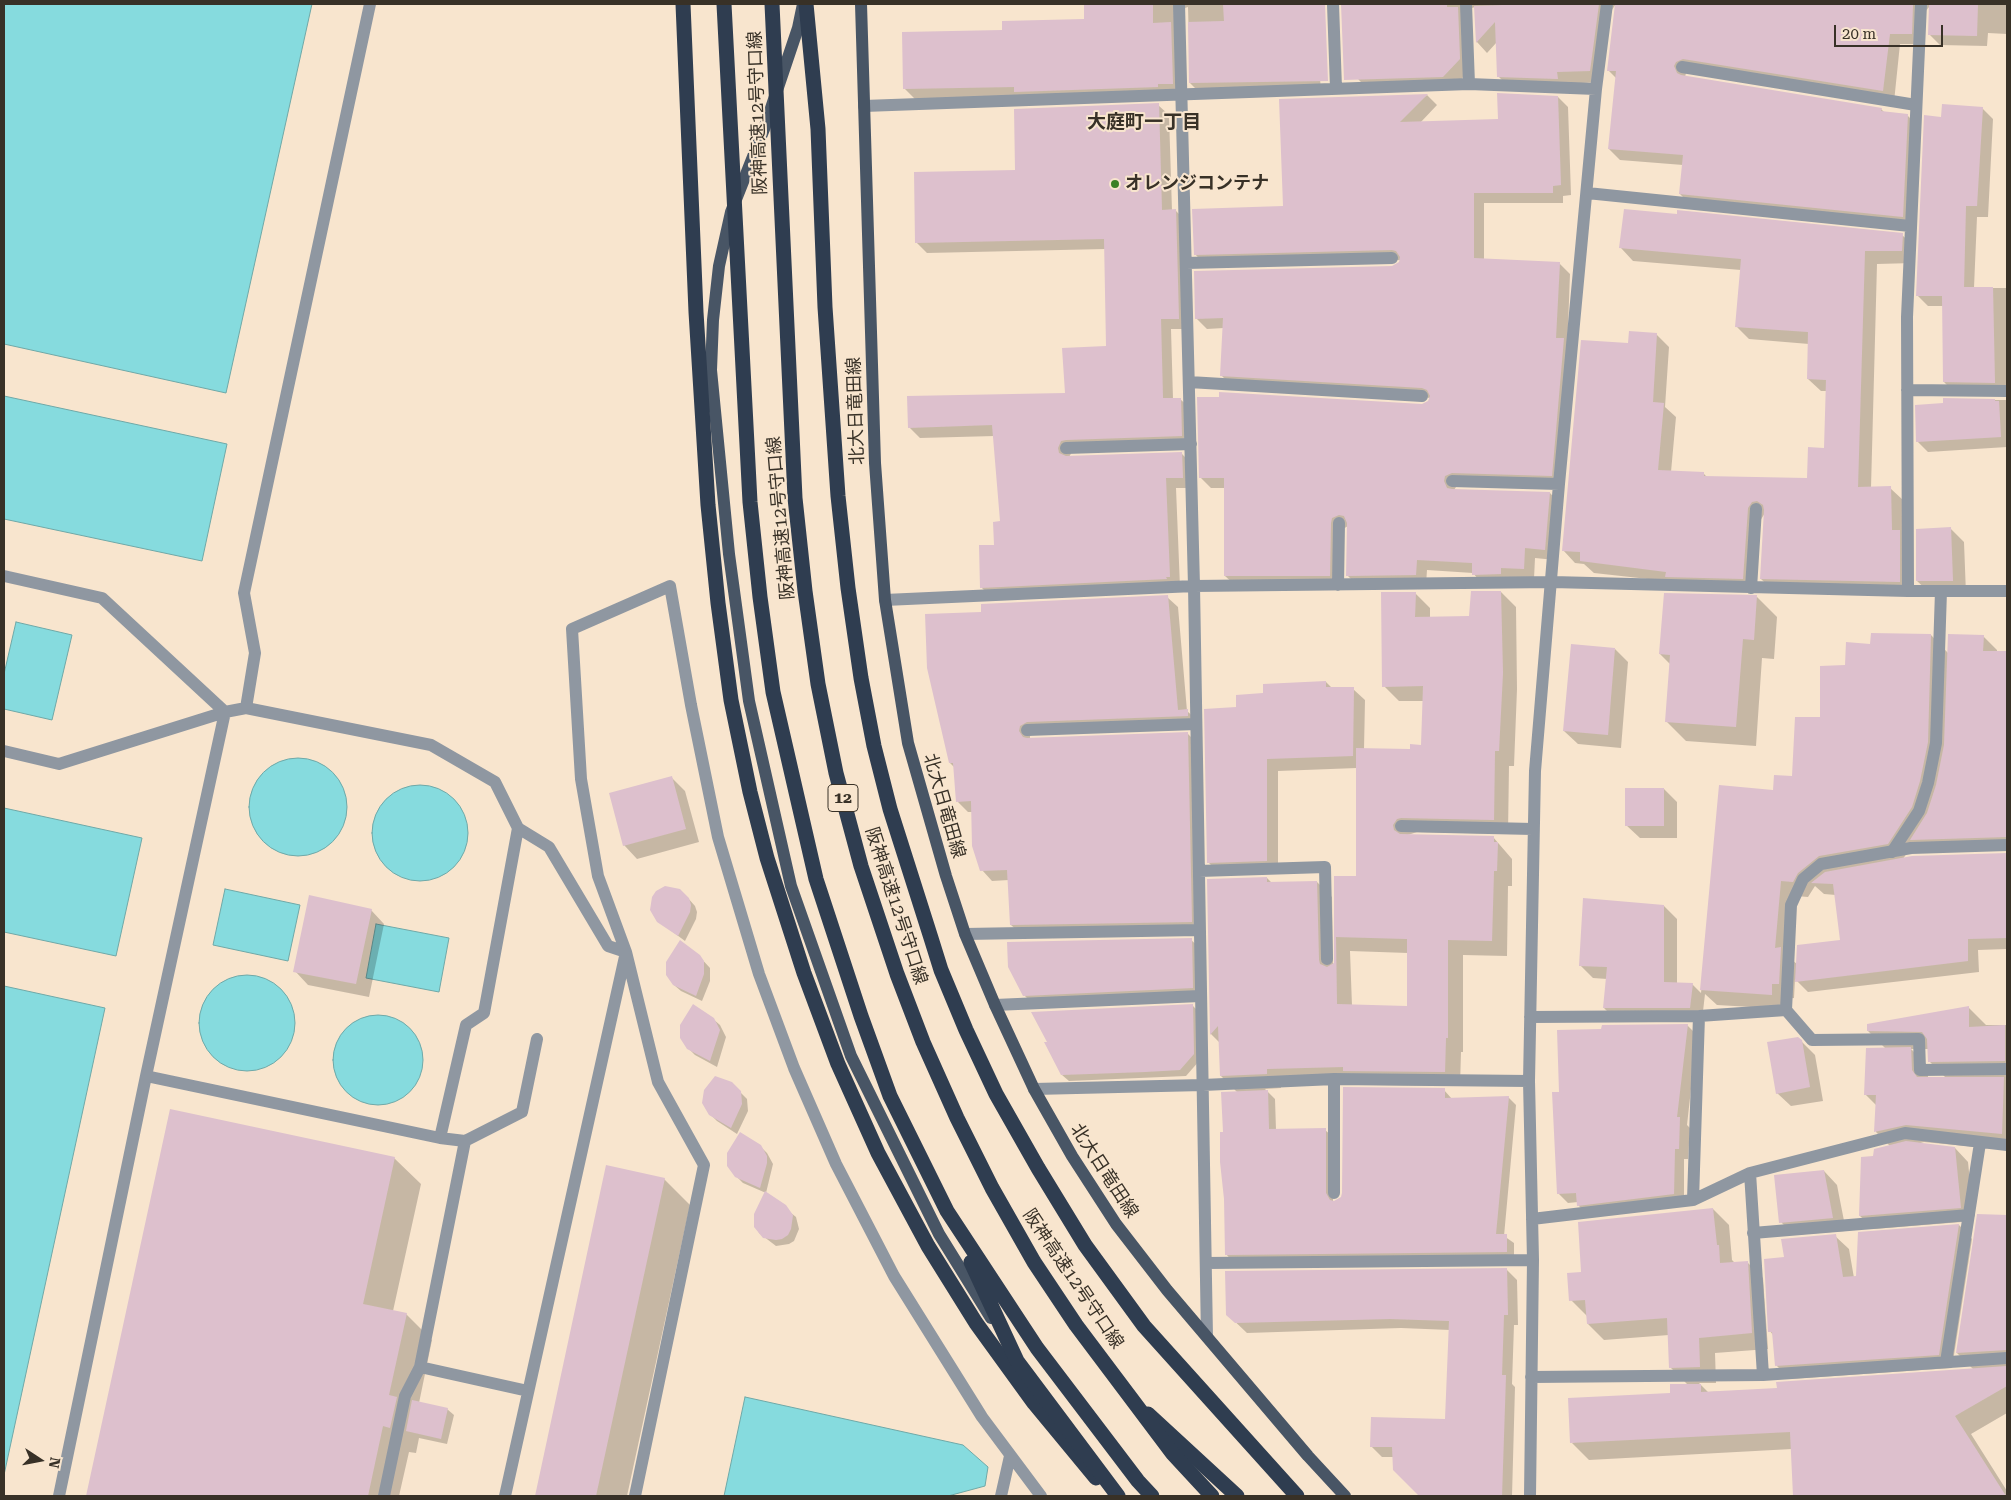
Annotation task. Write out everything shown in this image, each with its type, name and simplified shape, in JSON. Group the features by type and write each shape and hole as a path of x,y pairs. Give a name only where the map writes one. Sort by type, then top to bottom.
{"highway":[{"path":"683,4 696,312 708,505 731,700 750,792 767,858 804,973 838,1064 878,1153 928,1246 976,1323 1034,1403 1112,1496"},
{"name":"阪神高速12号守口線","path":"724,4 750,502 773,692 816,879 861,1016 890,1096 947,1211 1036,1348 1138,1481 1152,1496"},
{"name":"阪神高速12号守口線","path":"772,4 795,498 818,684 836,773 861,866 922,1042 992,1188 1034,1262 1076,1325 1173,1454 1212,1496"},
{"path":"805,4 818,129 825,307 837,486 848,588 861,678 874,746 890,809 930,938 966,1030 996,1094 1085,1245 1144,1326 1297,1496"},
{"path":"947,1211 1018,1361 1118,1496"},
{"path":"1134,1401 1237,1496"}],"main road":[{"path":"805,4 764,129 731,212 719,266 713,320 711,370 729,554 749,701 791,886 851,1056 939,1234 1003,1338 1114,1488 1123,1496"},
{"name":"北大日竜田線","path":"861,4 875,463 885,600 908,743 946,876 965,934 995,1005 1034,1089 1072,1156 1116,1224 1167,1290 1308,1456 1345,1496"}],"street":[{"path":"246,708 255,653 244,593 370,4"},
{"path":"1179,4 1194,586 1207,1337"},
{"path":"1333,4 1336,88"},
{"path":"1466,4 1469,84"},
{"path":"1530,1496 1532,1220 1529,1081 1535,771 1552,582 1558,484 1596,89 1607,4"},
{"path":"1908,591 1907,317 1921,4"},
{"path":"1682,67 1916,104"},
{"path":"864,106 1469,84 1596,89"},
{"path":"1587,193 1910,226"},
{"path":"1186,264 1392,258"},
{"path":"1189,382 1422,396"},
{"path":"1907,390 2007,391"},
{"path":"1066,448 1191,444"},
{"path":"1452,481 1558,484"},
{"path":"1751,588 1756,509"},
{"path":"1338,585 1339,523"},
{"path":"4,576 102,598 225,712"},
{"path":"885,600 1194,586 1552,582 1751,588 2007,591"},
{"path":"635,1496 704,1165 658,1082 626,952 598,876 581,779 572,629 670,586 690,705 718,837 760,974 794,1068 836,1164 894,1276 982,1417 1040,1496"},
{"path":"1892,852 1919,811 1928,783 1936,743 1941,591"},
{"path":"4,751 59,764 225,712 246,708 431,745 495,782 518,828 549,847 608,946 626,952"},
{"path":"59,1496 146,1076 225,712"},
{"path":"1027,730 1196,724"},
{"path":"1401,826 1533,829"},
{"path":"440,1138 466,1025 484,1013 518,828"},
{"path":"2007,845 1912,848 1821,864 1803,879 1791,905 1786,1010 1812,1040 1919,1039 1920,1070 2007,1069"},
{"path":"1198,870 1325,867 1327,959"},
{"path":"965,934 1199,930"},
{"path":"505,1496 626,952"},
{"path":"995,1005 1200,996"},
{"path":"1530,1017 1699,1016 1786,1010"},
{"path":"1692,1200 1699,1016"},
{"path":"146,1076 440,1138 465,1141 522,1112 537,1039"},
{"path":"1034,1089 1334,1080 1529,1081"},
{"path":"1334,1080 1334,1193"},
{"path":"1532,1220 1692,1200 1750,1173 1905,1133 2007,1145"},
{"path":"384,1496 405,1396 420,1367 465,1141"},
{"path":"1946,1362 1980,1143"},
{"path":"1750,1173 1763,1375"},
{"path":"1753,1233 1969,1215"},
{"path":"1206,1263 1532,1260"},
{"path":"1531,1377 1763,1375 2007,1358"},
{"path":"420,1367 528,1391"},
{"path":"1001,1496 1010,1456"}],"water":[{"path":"4,4 312,4 226,393 4,344"},
{"path":"4,396 227,444 202,561 4,519"},
{"path":"16,622 72,635 52,720 4,709 4,674"},
{"path":"298,758 317,762 332,773 343,788 347,807 343,826 332,841 317,852 298,856 279,852 264,841 253,826 249,807 253,788 264,773 279,762"},
{"path":"420,785 438,789 454,799 464,815 468,833 464,851 454,867 438,877 420,881 402,877 386,867 376,851 372,833 376,815 386,799 402,789"},
{"path":"4,808 142,838 116,956 4,932"},
{"path":"225,889 300,905 288,961 213,945"},
{"path":"376,924 449,938 439,992 366,978"},
{"path":"247,975 265,979 281,989 291,1005 295,1023 291,1041 281,1057 265,1067 247,1071 229,1067 213,1057 203,1041 199,1023 203,1005 213,989 229,979"},
{"path":"4,986 105,1008 4,1475"},
{"path":"378,1015 395,1018 410,1028 420,1043 423,1060 420,1077 410,1092 395,1102 378,1105 361,1102 346,1092 336,1077 333,1060 336,1043 346,1028 361,1018"},
{"path":"745,1397 963,1445 988,1467 985,1486 948,1496 724,1496"}],"building":[{"path":"1084,4 1153,4 1153,23 1171,22 1173,84 1158,84 1158,87 1014,92 1014,87 903,89 902,32 1002,30 1002,21 1084,19"},
{"path":"1223,4 1325,4 1328,81 1189,83 1188,22 1224,21"},
{"path":"1341,4 1447,4 1447,7 1458,7 1460,59 1443,77 1344,80"},
{"path":"1599,4 1590,71 1557,72 1558,79 1497,77 1495,22 1476,43 1474,6"},
{"path":"1615,4 1913,4 1912,34 1890,34 1883,91 1683,59 1676,62 1674,66 1677,73 1681,75 1882,108 1881,111 1908,114 1903,217 1679,194 1683,155 1608,149 1616,71 1607,71"},
{"path":"1929,4 1978,4 1977,36 1928,35"},
{"path":"1497,93 1558,96 1561,185 1553,186 1553,193 1474,193 1474,258 1560,262 1556,338 1564,338 1552,476 1452,473 1445,476 1444,481 1447,488 1452,489 1550,492 1545,550 1525,548 1524,569 1501,568 1501,574 1472,575 1472,563 1417,560 1416,575 1346,576 1347,523 1344,516 1339,515 1332,518 1331,523 1330,576 1224,576 1224,478 1199,478 1197,397 1219,397 1219,392 1422,404 1428,401 1430,396 1427,390 1422,388 1220,376 1223,318 1195,319 1194,271 1392,266 1399,262 1400,257 1396,251 1392,250 1194,255 1192,209 1283,206 1279,99 1428,94 1400,122 1498,119"},
{"path":"1159,103 1162,210 1176,209 1179,319 1161,319 1163,398 1181,398 1182,436 1066,440 1061,441 1058,448 1059,453 1066,456 1182,452 1183,478 1166,478 1170,577 1166,577 1167,579 980,588 979,545 994,545 993,522 1000,521 992,425 908,428 907,396 1065,393 1062,348 1106,346 1104,239 915,243 914,172 1015,170 1014,109"},
{"path":"1942,104 1983,107 1977,206 1966,206 1964,287 1993,287 1995,383 1943,382 1942,296 1916,296 1924,115 1941,117"},
{"path":"1624,209 1677,214 1677,210 1903,233 1902,251 1865,251 1858,487 1891,486 1892,530 1900,530 1900,582 1760,579 1764,510 1763,505 1757,501 1752,502 1748,508 1743,579 1665,577 1666,572 1580,561 1580,552 1562,551 1581,340 1628,343 1629,331 1657,333 1653,402 1664,403 1658,470 1704,472 1704,476 1807,478 1808,447 1824,448 1826,380 1807,379 1808,332 1735,327 1741,259 1619,248"},
{"path":"1943,398 1995,399 1995,401 1999,401 2001,437 1916,442 1915,405 1943,403"},
{"path":"1951,527 1953,581 1916,581 1916,529"},
{"path":"1471,591 1501,591 1503,673 1499,751 1495,751 1494,820 1401,818 1397,819 1393,825 1394,830 1400,834 1494,836 1494,842 1498,842 1497,871 1494,871 1492,941 1448,940 1448,1038 1446,1038 1445,1072 1343,1071 1343,1067 1267,1069 1267,1074 1220,1076 1218,1026 1210,1035 1207,879 1267,877 1267,882 1317,881 1319,960 1320,964 1327,967 1334,963 1334,876 1356,876 1356,748 1410,749 1410,744 1421,745 1423,686 1382,687 1381,592 1416,592 1415,617 1469,616","holes":["1336,937 1407,939 1407,1006 1337,1004"]},
{"path":"1664,593 1757,595 1754,640 1743,639 1736,727 1665,722 1670,655 1659,654"},
{"path":"1168,595 1178,710 1188,709 1188,716 1027,722 1020,726 1019,731 1023,737 1027,738 1188,732 1192,922 1010,925 1007,870 980,871 972,846 971,801 956,802 953,763 949,763 927,668 925,614 981,612 981,604"},
{"path":"1871,633 1931,634 1928,742 1920,781 1912,807 1888,844 1819,856 1798,873 1793,882 1781,881 1775,948 1781,947 1779,984 1772,984 1772,995 1700,990 1719,785 1773,790 1774,775 1792,776 1795,717 1820,717 1820,666 1845,665 1846,642 1870,644"},
{"path":"1948,634 1984,635 1983,651 2007,651 2007,837 1910,840 1927,813 1936,785 1944,745"},
{"path":"1571,644 1615,648 1608,735 1563,731"},
{"path":"1326,681 1326,687 1354,687 1353,756 1267,759 1267,861 1207,863 1204,709 1236,707 1236,695 1263,693 1263,684"},
{"path":"672,776 686,829 623,846 609,793"},
{"path":"1625,788 1664,788 1664,826 1625,826"},
{"path":"2007,853 2007,938 1968,939 1968,961 1795,982 1797,945 1840,940 1833,884 1811,883 1825,872 1912,856"},
{"path":"665,886 680,889 689,898 691,905 690,912 678,936 657,922 650,910 652,897 656,891"},
{"path":"309,895 372,909 356,984 293,972"},
{"path":"1583,898 1664,905 1664,982 1693,983 1690,1008 1603,1008 1607,967 1579,966"},
{"path":"1192,938 1193,988 1023,996 1008,967 1007,942"},
{"path":"680,940 700,955 704,961 704,974 696,996 673,985 666,975 666,962"},
{"path":"693,1004 714,1018 720,1030 710,1061 687,1049 680,1038 680,1025"},
{"path":"1193,1004 1194,1054 1180,1070 1145,1072 1061,1075 1044,1042 1047,1042 1031,1012"},
{"path":"1969,1006 1969,1027 2005,1025 2005,1061 1928,1062 1927,1039 1922,1032 1867,1031 1867,1024"},
{"path":"1688,1024 1677,1117 1680,1117 1679,1149 1675,1149 1674,1194 1577,1206 1576,1193 1557,1194 1552,1092 1559,1092 1557,1030 1601,1029 1602,1025"},
{"path":"1798,1037 1802,1040 1810,1087 1776,1094 1767,1042"},
{"path":"1911,1047 1912,1070 1917,1077 2004,1077 2002,1134 1906,1125 1874,1132 1876,1095 1864,1095 1866,1048"},
{"path":"715,1076 732,1082 741,1091 742,1104 731,1128 709,1115 702,1103 704,1090"},
{"path":"1343,1087 1445,1088 1445,1098 1509,1096 1496,1234 1507,1234 1507,1252 1225,1255 1224,1199 1220,1162 1220,1132 1223,1132 1221,1092 1268,1090 1269,1129 1326,1128 1326,1193 1330,1200 1334,1201 1341,1197 1342,1193"},
{"path":"170,1109 395,1157 363,1304 407,1313 389,1395 397,1397 390,1428 383,1426 368,1496 86,1496"},
{"path":"740,1132 761,1145 767,1156 760,1188 735,1177 727,1166 727,1153"},
{"path":"1906,1141 1955,1147 1961,1208 1859,1216 1861,1157 1873,1156 1874,1149"},
{"path":"606,1165 665,1178 596,1496 535,1496"},
{"path":"1824,1170 1833,1218 1779,1223 1774,1175"},
{"path":"765,1191 786,1205 793,1215 791,1229 788,1235 782,1239 763,1238 754,1227 754,1214"},
{"path":"1713,1208 1720,1263 1748,1261 1752,1333 1699,1338 1700,1367 1669,1368 1667,1318 1587,1324 1585,1300 1569,1301 1567,1273 1581,1272 1578,1222"},
{"path":"1977,1214 2007,1215 2007,1350 1956,1353"},
{"path":"1959,1224 1939,1355 1775,1366 1772,1332 1768,1332 1764,1259 1784,1257 1781,1239 1836,1234 1843,1277 1856,1276 1858,1232"},
{"path":"1507,1268 1508,1315 1504,1315 1502,1375 1506,1375 1502,1496 1419,1496 1393,1470 1392,1447 1370,1447 1371,1417 1445,1419 1449,1321 1390,1319 1235,1323 1226,1315 1225,1271"},
{"path":"2007,1366 2007,1386 1955,1416 2006,1496 1793,1496 1790,1432 1570,1443 1568,1398 1670,1393 1670,1384 1701,1384 1701,1392 1777,1388 1776,1382"},
{"path":"412,1400 448,1408 441,1439 406,1431"}],"place":[{"name":"オレンジコンテナ","path":"1115,184"}],"district":[{"name":"大庭町一丁目","path":"1144,122"}]}
